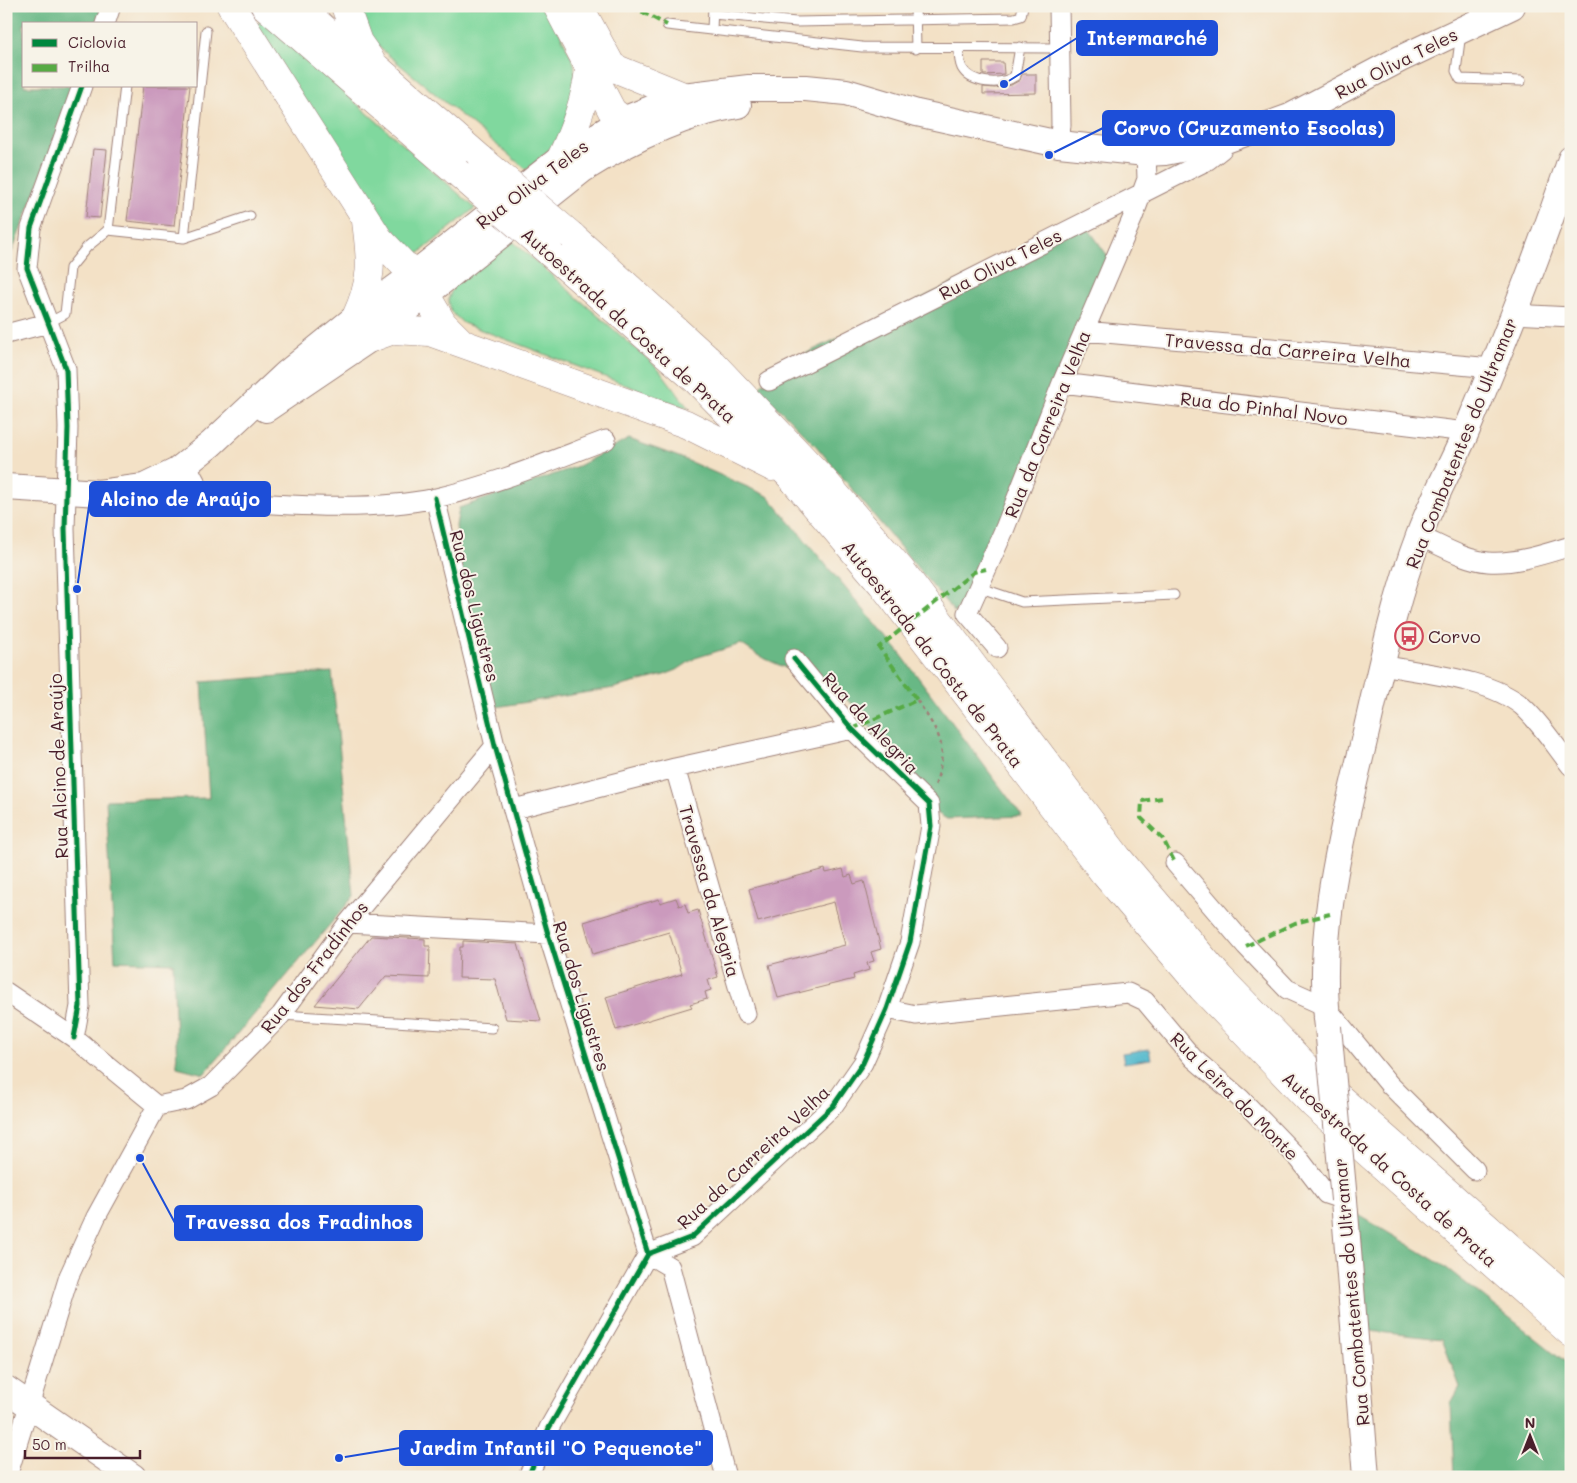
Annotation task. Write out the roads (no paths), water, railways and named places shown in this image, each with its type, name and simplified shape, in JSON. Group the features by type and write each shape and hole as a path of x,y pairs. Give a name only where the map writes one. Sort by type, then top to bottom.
{"highway":[{"path":"231,6 379,239 404,265 424,280 443,324 463,344"},
{"name":"Autoestrada da Costa de Prata","path":"265,6 696,380 790,476 882,584 1103,872 1202,988 1314,1105 1571,1333"},
{"name":"Autoestrada da Costa de Prata","path":"298,6 331,35 377,68 572,236 712,363 825,482 901,570 1118,858 1219,977 1319,1080 1571,1301"},
{"path":"345,6 358,42 377,68"},
{"path":"557,6 601,68 683,96"},
{"path":"579,6 601,68 612,111 623,120"},
{"path":"561,158 577,123 586,95 601,68"},
{"path":"365,216 371,265 365,296 364,327 430,332 686,424 790,476"}],"main road":[{"name":"Rua Oliva Teles","path":"457,256 561,158 623,120 683,96 749,88 806,88 846,92 917,113 1059,144 1146,153 1223,141 1290,117 1400,58 1512,6"},
{"name":"Rua Oliva Teles","path":"6,487 99,493 144,487 179,469 211,444 287,373 364,327 457,256 582,170 612,151 653,131 709,110 748,104 806,103 917,113"},
{"path":"612,151 623,120 653,131"},
{"name":"Rua Combatentes do Ultramar","path":"1366,1477 1327,1016 1327,936 1343,830 1383,665 1419,536 1466,432 1514,314 1571,159"},
{"path":"6,1389 134,1477"}],"street":[{"path":"106,22 111,6"},
{"path":"1059,6 1061,125 1059,144"},
{"name":"Rua Alcino de Araújo","path":"74,1038 80,1006 64,529 67,492 68,428 66,369 27,268 31,228 81,88"},
{"name":"Rua Oliva Teles","path":"769,381 1208,160 1222,149 1223,141"},
{"name":"Rua da Carreira Velha","path":"997,648 967,613 1005,528 1062,383 1142,192 1147,179 1146,153"},
{"path":"1514,314 1571,317"},
{"path":"6,334 48,323"},
{"name":"Travessa da Carreira Velha","path":"1084,331 1492,368"},
{"name":"Rua do Pinhal Novo","path":"1062,383 1466,432"},
{"name":"Rua Oliva Teles","path":"99,493 142,500 356,506 435,498 478,487 606,440"},
{"path":"179,469 182,492 201,501"},
{"name":"Rua dos Ligustres","path":"435,498 495,746 548,934 648,1254"},
{"path":"1419,536 1467,557 1487,562 1520,561 1571,546"},
{"name":"Rua da Alegria","path":"794,659 852,729 929,804"},
{"path":"1383,665 1484,686 1521,706 1533,718 1571,766"},
{"name":"Rua da Alegria","path":"514,808 675,768 852,729"},
{"name":"Rua dos Fradinhos","path":"157,1106 186,1100 211,1086 281,1015 348,922 495,746"},
{"name":"Travessa da Alegria","path":"675,768 746,1014"},
{"name":"Rua da Carreira Velha","path":"648,1254 692,1237 833,1106 863,1063 887,1010 910,942 931,826 929,804"},
{"path":"1175,864 1246,946 1287,988 1327,1016 1389,1084 1475,1170"},
{"path":"348,922 548,934"},
{"path":"6,992 74,1038 157,1106 96,1217 69,1276 7,1477"},
{"name":"Rua Leira do Monte","path":"887,1010 916,1015 1128,993 1145,1000 1193,1058 1241,1100 1300,1160 1326,1194 1344,1200"},
{"path":"528,1477 549,1428 648,1254 670,1268 726,1477"}],"lane":[{"path":"915,6 917,19 916,49"},
{"path":"712,30 713,10 796,22 1014,18 1021,16 1023,6"},
{"path":"667,25 862,47 916,49 1059,48"},
{"path":"1461,30 1456,71 1460,79 1521,81"},
{"path":"184,238 206,31"},
{"path":"959,48 960,66 966,74 986,82 1008,81 1015,76 1020,47"},
{"path":"48,323 64,314 70,268 87,247 108,230 125,88"},
{"path":"108,230 184,238 250,216"},
{"path":"978,586 1022,602 1174,595"},
{"path":"281,1015 492,1028"}],"water":[{"path":"1149,1049 1151,1059 1124,1063 1122,1053"}],"place":[{"name":"Intermarché","path":"1004,84"},
{"name":"Corvo (Cruzamento Escolas)","path":"1049,155"},
{"name":"Alcino de Araújo","path":"77,589"},
{"name":"Corvo","path":"1409,636"},
{"name":"Travessa dos Fradinhos","path":"140,1158"},
{"name":"Jardim Infantil \"O Pequenote\"","path":"339,1458"}]}
